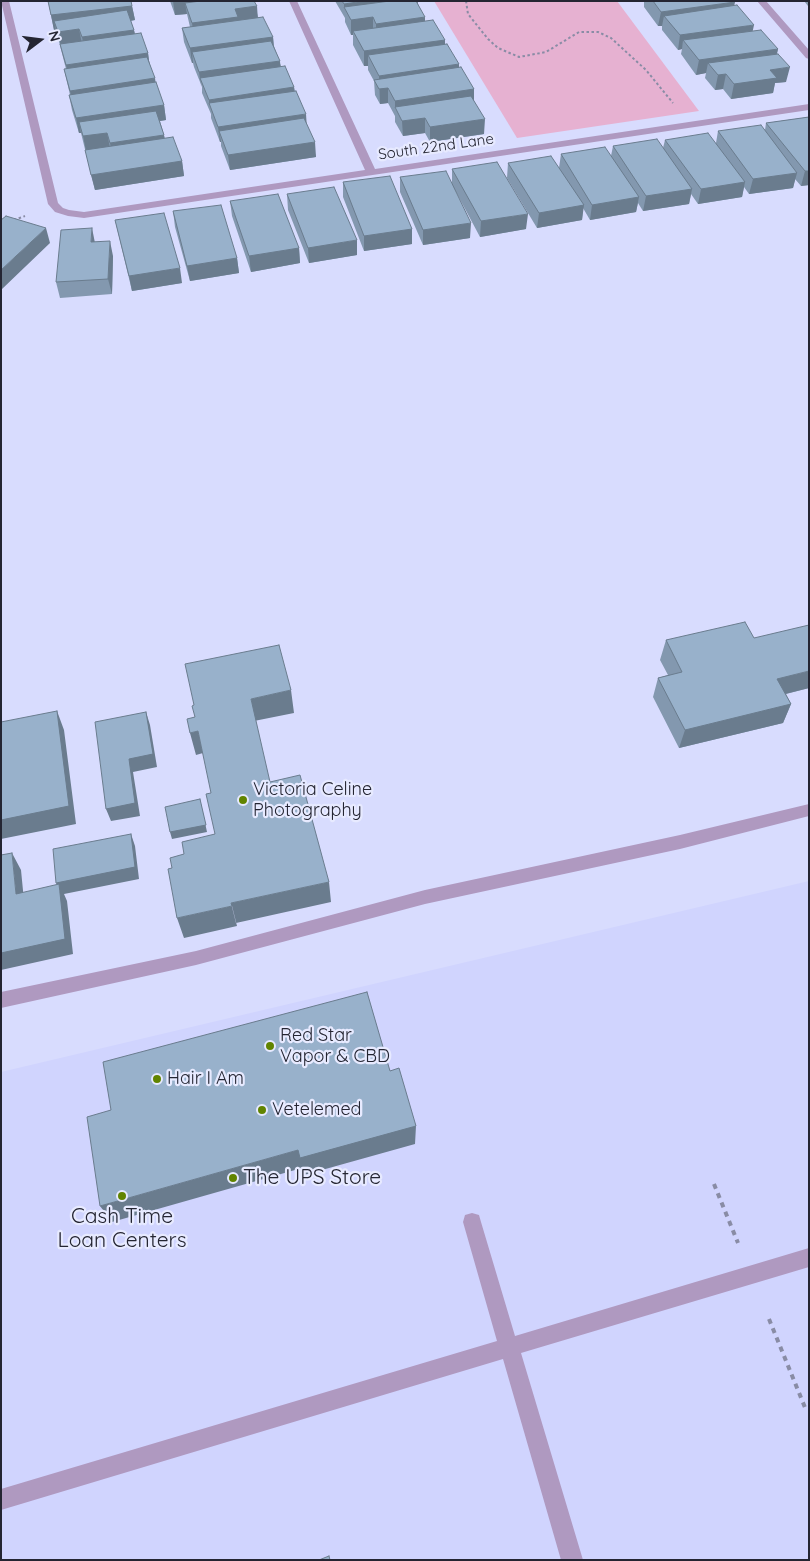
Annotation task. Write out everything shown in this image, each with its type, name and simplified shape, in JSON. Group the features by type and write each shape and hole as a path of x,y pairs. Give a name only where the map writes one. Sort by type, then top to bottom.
{"street":[{"name":"South 22nd Lane","path":"6,1 53,204 59,210 68,213 84,215 809,107"},
{"path":"293,1 372,172"},
{"path":"761,1 809,56"},
{"path":"1,1000 196,958 425,897 680,842 809,810"},
{"path":"472,1222 572,1560"},
{"path":"1,1500 809,1257"}],"path":[{"path":"466,1 468,14 488,39 498,48 519,57 546,52 579,32 598,32 611,38 646,70 677,108"},
{"path":"9,221 25,216"},
{"path":"714,1184 738,1243"},
{"path":"769,1319 806,1410"}],"shaded area":[{"path":"434,1 617,1 699,111 517,138"},
{"path":"809,881 809,1560 1,1560 1,1072"}],"building":[{"path":"48,1 131,1 132,6 51,15"},
{"path":"201,1 254,1 257,6 235,9 238,17 192,23 185,3"},
{"path":"342,1 364,1 344,4"},
{"path":"390,1 416,1 425,17 376,24 373,17 351,20 344,7"},
{"path":"653,1 734,1 735,2 661,12"},
{"path":"737,5 754,25 680,35 664,16"},
{"path":"127,10 134,30 82,37 79,29 58,32 54,21"},
{"path":"263,17 273,37 190,48 182,28"},
{"path":"433,20 445,40 364,51 353,31"},
{"path":"761,30 778,49 699,60 683,40"},
{"path":"141,33 148,53 66,65 60,44"},
{"path":"271,41 280,61 199,72 192,52"},
{"path":"447,44 459,64 379,76 368,55"},
{"path":"778,54 790,67 770,70 777,78 734,84 726,74 718,75 708,63"},
{"path":"147,57 155,78 70,91 64,69"},
{"path":"285,66 294,87 209,100 200,78"},
{"path":"461,67 474,89 395,101 388,88 379,89 374,80"},
{"path":"156,82 164,105 76,118 69,95"},
{"path":"296,91 306,114 218,127 209,103"},
{"path":"471,96 485,119 430,127 425,118 402,121 395,107"},
{"path":"156,111 164,135 110,143 107,133 83,136 79,122"},
{"path":"809,117 809,171 805,171 766,123"},
{"path":"304,118 315,142 228,155 219,131"},
{"path":"761,125 797,173 753,179 718,131"},
{"path":"708,133 745,182 701,189 665,140"},
{"path":"173,137 182,161 91,175 85,150"},
{"path":"657,139 692,189 646,196 613,146"},
{"path":"605,147 639,197 592,205 561,154"},
{"path":"551,156 584,205 539,213 508,163"},
{"path":"497,162 528,214 481,221 452,169"},
{"path":"446,171 471,223 423,230 400,177"},
{"path":"390,176 412,229 364,236 343,182"},
{"path":"334,187 357,240 308,248 287,194"},
{"path":"278,194 299,248 249,256 230,201"},
{"path":"221,205 237,258 187,266 173,211"},
{"path":"164,213 180,268 129,276 115,220"},
{"path":"6,216 46,228 1,270 1,220"},
{"path":"92,228 91,242 110,241 108,279 56,282 61,230"},
{"path":"745,622 754,638 809,625 809,671 777,679 791,704 685,730 658,678 682,672 666,640"},
{"name":"Victoria Celine Photography","path":"279,645 291,690 251,699 270,782 300,775 329,882 231,903 232,906 177,918 168,869 172,868 170,858 184,854 182,842 215,834 206,794 211,793 198,731 190,733 187,719 195,717 185,664"},
{"path":"57,711 69,806 1,820 1,722"},
{"path":"146,712 153,754 129,759 135,803 106,809 95,722"},
{"path":"200,799 206,825 170,832 165,807"},
{"path":"131,834 135,867 56,883 53,849"},
{"path":"12,853 16,894 59,884 65,939 1,953 1,855"},
{"name":"Vetelemed","path":"367,992 390,1071 399,1068 416,1126 300,1158 298,1150 100,1206 87,1117 111,1110 103,1062"},
{"path":"329,1556 330,1560 319,1560"}],"place":[{"name":"Victoria Celine Photography","path":"243,800"},
{"name":"Red Star Vapor & CBD","path":"270,1046"},
{"name":"Hair I Am","path":"157,1079"},
{"name":"Vetelemed","path":"262,1110"},
{"name":"The UPS Store","path":"233,1178"},
{"name":"Cash Time Loan Centers","path":"122,1196"}]}
